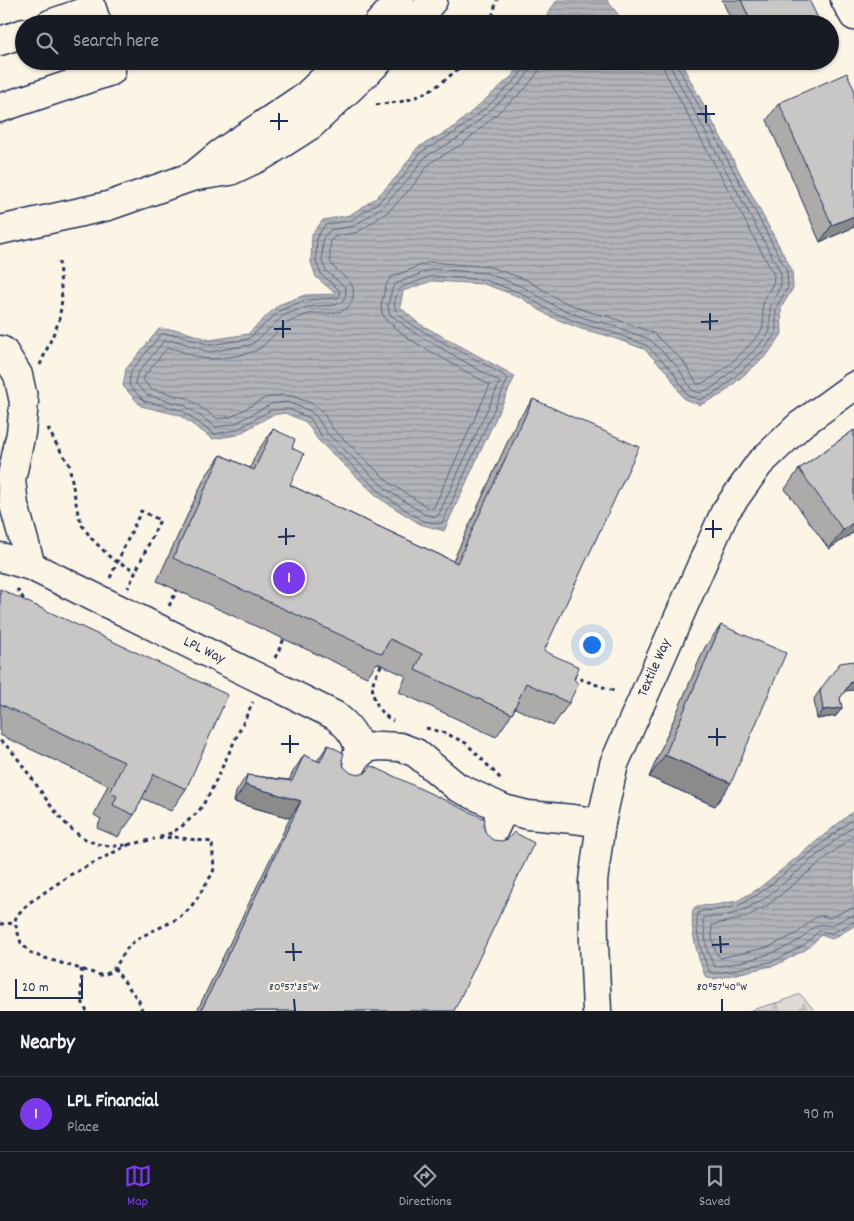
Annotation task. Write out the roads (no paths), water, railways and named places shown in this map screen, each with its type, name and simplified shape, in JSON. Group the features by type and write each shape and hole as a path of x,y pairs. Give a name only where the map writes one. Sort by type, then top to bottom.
{"street":[{"path":"386,15 400,0"},
{"path":"420,15 433,0"},
{"path":"845,0 854,16"},
{"path":"75,15 92,9 94,15"},
{"path":"0,41 15,36"},
{"path":"0,108 110,70"},
{"path":"190,177 220,153 308,95 334,70"},
{"path":"0,230 108,206 190,177 230,172 264,155 311,125 369,70"},
{"path":"0,350 3,351 18,375 24,402 21,433 11,480 21,576"},
{"name":"Textile Way","path":"597,1011 593,881 601,823 614,764 725,512 759,464 800,425 854,386"},
{"name":"LPL Way","path":"0,557 21,576 109,605 334,715 346,724 353,733 360,753"},
{"path":"346,776 356,756 367,748 380,746 400,747 416,753 457,787 504,809 528,815 601,823"},
{"path":"488,842 504,809"}],"water":[{"path":"557,0 607,0 618,15 547,15"},
{"path":"516,70 685,70 792,270 793,288 781,308 782,334 767,355 721,395 700,405 684,399 668,373 644,349 605,335 581,329 549,316 520,297 484,284 432,281 403,291 400,307 418,323 515,376 444,531 420,524 379,498 318,440 306,422 285,413 272,415 237,435 213,439 179,415 141,406 123,386 126,369 159,329 179,330 210,340 248,334 278,305 305,295 336,294 316,277 311,262 312,234 323,220 350,215 376,198 398,175 417,148 453,128 513,75"},
{"path":"851,813 854,813 854,926 832,939 821,935 807,949 776,965 714,979 705,976 693,935 693,909 700,906 737,901 758,889"}],"place":[{"name":"LPL Financial","path":"289,578"}]}
